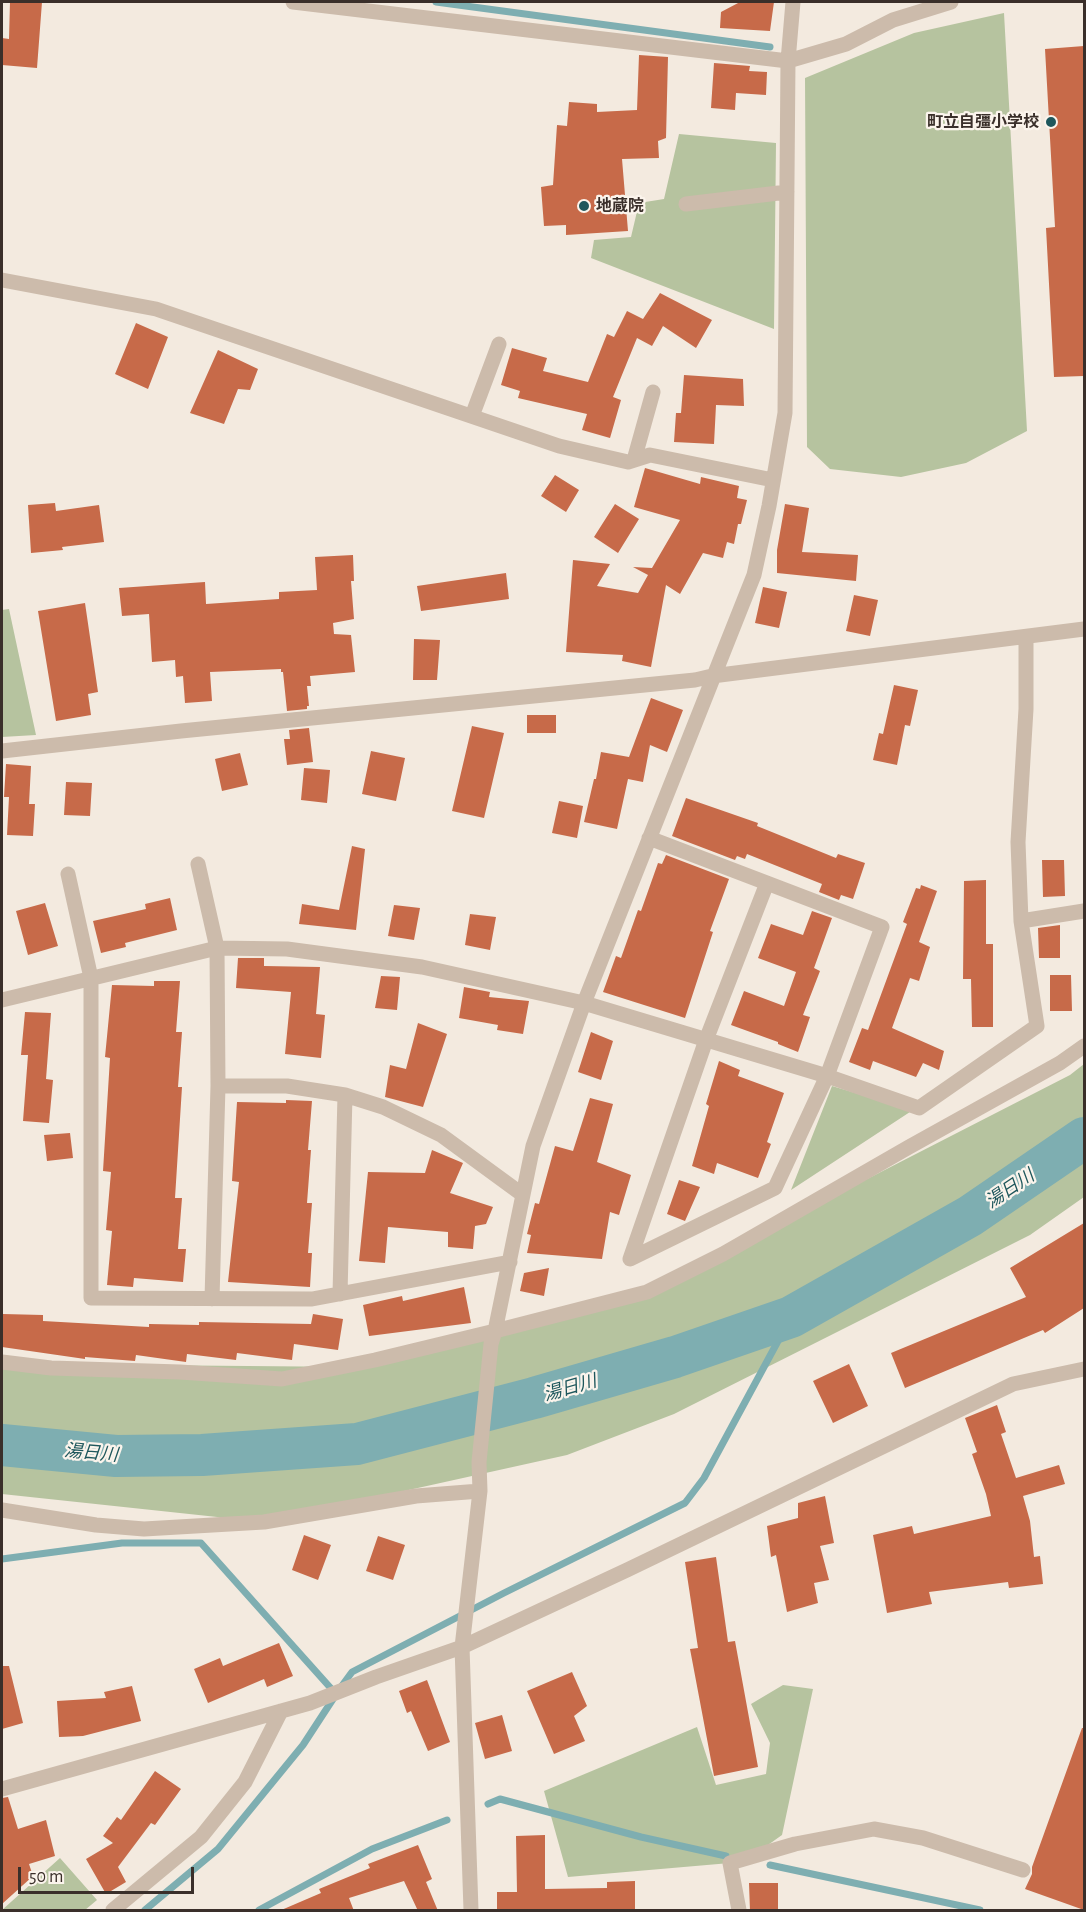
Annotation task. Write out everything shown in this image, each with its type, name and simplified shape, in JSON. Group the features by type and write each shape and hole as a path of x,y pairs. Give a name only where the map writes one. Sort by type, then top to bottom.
{"street":[{"path":"293,2 788,61 846,44 893,20 951,2"},
{"path":"471,1911 462,1647 480,1491 479,1462 493,1338 533,1146 584,1003 754,575 785,413 788,61 793,2"},
{"path":"686,204 787,192"},
{"path":"2,280 156,309 559,446 628,462 650,455 773,480"},
{"path":"472,416 499,344"},
{"path":"634,460 653,392"},
{"path":"2,751 192,729 695,680 1084,629"},
{"path":"2,1000 217,948 287,949 422,968 584,1003 828,1076 919,1108 1037,1026 1021,921 1018,842 1026,709 1026,638"},
{"path":"649,838 767,883 882,927 828,1076 776,1188 630,1259 706,1040 767,883"},
{"path":"198,864 217,948 218,1086 212,1299"},
{"path":"68,874 91,978 91,1298 312,1299 510,1262"},
{"path":"1021,921 1084,911"},
{"path":"2,1362 51,1368 180,1372 282,1379 493,1338 647,1292 723,1254 909,1146 1060,1063 1084,1046"},
{"path":"218,1086 287,1086 345,1095 383,1107 441,1135 523,1195"},
{"path":"340,1294 345,1095"},
{"path":"2,1789 320,1699 462,1647 1013,1384 1084,1370"},
{"path":"2,1510 96,1525 144,1529 264,1522 416,1496 480,1491"},
{"path":"113,1911 201,1837 245,1782 281,1711"},
{"path":"739,1911 730,1863 795,1844 874,1829 923,1838 1023,1870"}],"green space":[{"path":"1004,13 1027,431 966,463 901,477 830,469 807,447 805,78 914,33"},
{"path":"679,134 776,143 774,329 591,258 594,240 631,237 639,203 664,199"},
{"path":"9,609 36,735 2,737 2,610"},
{"path":"1084,1064 1084,1197 1030,1235 674,1414 567,1455 264,1522 2,1494 2,1363 360,1367 672,1279 1070,1075"},
{"path":"832,1086 913,1110 791,1190"},
{"path":"783,1685 813,1689 782,1835 751,1857 730,1863 568,1877 544,1791 697,1727 716,1785 766,1774 770,1743 751,1704"},
{"path":"60,1858 97,1900 85,1910 2,1910"}],"building":[{"path":"10,2 42,2 37,68 2,65 2,38 9,39"},
{"path":"740,2 774,2 770,31 720,28 721,12"},
{"path":"1084,46 1084,376 1054,377 1046,228 1055,227 1045,49"},
{"path":"639,55 668,57 666,138 658,141 659,158 622,159 628,231 566,235 566,225 544,226 541,187 553,185 557,125 567,126 569,102 597,104 597,112 637,110"},
{"path":"714,63 750,66 749,71 767,72 766,95 736,93 735,110 711,108"},
{"path":"660,293 712,320 696,348 663,326 652,346 637,338 613,397 621,400 610,438 582,430 587,414 518,398 520,391 501,385 512,348 547,358 543,371 588,382 607,334 614,337 627,311 643,319"},
{"path":"136,323 168,337 148,389 115,374"},
{"path":"218,350 258,369 250,390 238,389 224,424 190,413"},
{"path":"684,375 743,379 744,406 716,405 714,444 674,442 676,413 681,413"},
{"path":"645,468 700,484 701,477 739,486 737,498 747,500 741,524 738,524 734,544 727,542 723,558 703,553 680,594 666,585 651,667 622,661 623,655 566,652 573,560 610,564 597,586 638,593 648,575 633,567 652,568 680,520 634,507"},
{"path":"555,475 579,490 566,512 541,496"},
{"path":"55,503 56,511 99,505 104,542 62,547 63,550 31,553 28,505"},
{"path":"615,504 639,519 618,553 594,537"},
{"path":"785,504 809,508 802,552 858,555 856,581 777,573 777,550"},
{"path":"353,555 354,581 351,581 354,619 333,623 334,634 351,635 355,672 310,676 311,686 307,686 309,706 307,709 287,711 281,669 210,672 212,701 185,703 183,676 176,677 175,660 152,662 149,614 122,616 119,588 205,582 206,604 279,599 279,592 317,590 315,557"},
{"path":"506,573 509,599 421,611 417,586"},
{"path":"763,587 787,592 779,628 755,623"},
{"path":"854,595 878,600 870,636 846,631"},
{"path":"85,603 98,692 88,694 91,715 56,721 38,611"},
{"path":"414,639 440,640 437,680 413,680"},
{"path":"894,685 918,690 910,726 905,725 897,765 873,760 879,733 883,734"},
{"path":"651,698 683,710 667,752 650,745 643,782 628,779 617,829 584,822 601,752 629,757"},
{"path":"527,715 556,715 556,733 527,733"},
{"path":"472,726 504,733 484,818 452,811"},
{"path":"309,728 313,762 287,765 284,739 290,739 289,730"},
{"path":"371,751 405,758 396,801 362,794"},
{"path":"240,753 248,785 222,791 215,759"},
{"path":"6,764 31,766 29,804 35,804 33,836 7,835 9,797 4,797"},
{"path":"304,768 330,770 327,803 301,800"},
{"path":"66,782 92,783 90,816 64,815"},
{"path":"686,798 758,823 757,826 836,858 838,854 865,863 853,899 841,895 839,900 819,892 822,884 747,854 745,859 737,856 735,860 672,836"},
{"path":"559,801 583,806 577,838 552,833"},
{"path":"352,846 365,849 356,930 299,924 302,904 339,910"},
{"path":"666,855 729,879 710,931 713,932 685,1018 603,992 616,956 621,958 658,863 662,864"},
{"path":"1042,860 1064,860 1065,896 1043,897"},
{"path":"986,880 986,944 993,944 993,1027 972,1027 971,979 963,979 964,881"},
{"path":"921,885 937,891 919,942 930,947 919,981 910,978 892,1028 944,1051 939,1070 923,1063 916,1077 873,1061 870,1070 849,1062 862,1028 868,1030 907,924 903,922 916,888 920,889"},
{"path":"170,898 177,930 125,943 126,947 101,953 93,921 146,909 145,904"},
{"path":"45,903 58,946 28,955 16,911"},
{"path":"394,905 420,908 414,940 388,936"},
{"path":"812,911 832,918 814,968 820,971 803,1015 810,1017 798,1052 731,1025 744,991 784,1006 796,972 758,958 771,924 803,935"},
{"path":"470,914 496,917 490,950 465,945"},
{"path":"1060,925 1060,958 1039,958 1038,928"},
{"path":"238,958 264,958 264,966 320,967 316,1014 325,1015 321,1058 285,1054 291,992 236,988"},
{"path":"1050,975 1071,975 1072,1011 1050,1011"},
{"path":"381,976 400,977 397,1010 375,1008"},
{"path":"154,981 180,981 176,1032 182,1032 178,1087 182,1087 175,1198 182,1198 178,1249 186,1249 183,1282 134,1278 133,1287 107,1285 112,1231 106,1230 111,1172 103,1171 110,1058 105,1057 112,985 154,986"},
{"path":"464,987 490,992 489,997 529,1001 523,1034 497,1030 498,1025 459,1018"},
{"path":"25,1012 51,1013 46,1079 53,1080 49,1123 23,1121 28,1055 21,1055"},
{"path":"418,1023 447,1034 423,1107 385,1097 390,1065 406,1069"},
{"path":"591,1032 613,1041 601,1080 578,1072"},
{"path":"719,1061 740,1070 738,1076 784,1093 767,1142 771,1144 758,1178 717,1163 714,1174 692,1166 709,1106 706,1104"},
{"path":"590,1098 613,1104 597,1162 631,1175 619,1215 610,1212 602,1259 527,1253 531,1235 527,1234 535,1203 539,1204 555,1146 573,1151"},
{"path":"286,1100 312,1101 307,1203 312,1203 308,1253 312,1253 310,1287 228,1282 239,1182 232,1181 237,1102 286,1103"},
{"path":"70,1133 73,1158 47,1161 44,1135"},
{"path":"432,1150 463,1163 450,1193 493,1207 486,1224 475,1226 473,1249 448,1247 448,1232 388,1227 385,1263 359,1261 368,1172 425,1173"},
{"path":"679,1180 700,1187 685,1221 667,1214"},
{"path":"1084,1223 1084,1308 1045,1333 1043,1330 905,1388 891,1353 1026,1297 1010,1268"},
{"path":"549,1268 544,1296 520,1291 524,1273"},
{"path":"464,1287 471,1323 369,1336 363,1305 402,1296 403,1301"},
{"path":"3,1314 43,1315 43,1321 149,1327 149,1324 199,1325 199,1322 311,1324 313,1314 343,1319 338,1350 294,1344 292,1360 237,1353 236,1360 187,1354 186,1362 136,1355 135,1361 85,1357 85,1359 2,1347"},
{"path":"849,1364 868,1406 833,1423 813,1381"},
{"path":"997,1405 1006,1432 1001,1434 1016,1478 1059,1465 1065,1484 1023,1496 1030,1521 1034,1557 1040,1556 1043,1584 1009,1588 1008,1582 929,1592 932,1604 887,1613 873,1535 912,1526 914,1534 991,1516 972,1454 977,1452 965,1418"},
{"path":"825,1496 834,1543 820,1546 829,1580 814,1583 818,1603 787,1612 776,1555 771,1557 767,1526 798,1518 798,1503"},
{"path":"304,1535 331,1545 318,1580 292,1570"},
{"path":"378,1536 405,1545 393,1580 366,1571"},
{"path":"716,1557 728,1642 735,1641 758,1767 714,1776 690,1649 698,1648 685,1562"},
{"path":"279,1643 293,1676 267,1687 264,1679 208,1703 194,1669 220,1658 223,1666"},
{"path":"2,1666 9,1666 23,1723 2,1729"},
{"path":"572,1672 587,1706 574,1716 585,1741 554,1754 527,1691"},
{"path":"427,1680 450,1742 428,1751 411,1711 407,1713 399,1691"},
{"path":"132,1686 141,1721 83,1736 59,1737 57,1701 106,1698 104,1692"},
{"path":"502,1715 512,1751 485,1759 475,1723"},
{"path":"1082,1728 1084,1728 1084,1910 1025,1889"},
{"path":"155,1771 181,1789 155,1825 151,1823 118,1867 126,1882 106,1894 86,1859 113,1843 103,1836 117,1817 121,1820"},
{"path":"8,1797 18,1829 46,1820 55,1856 29,1864 33,1876 2,1904 2,1798"},
{"path":"545,1835 545,1889 607,1888 607,1882 635,1881 635,1911 497,1911 497,1892 517,1892 516,1836"},
{"path":"418,1845 432,1879 426,1882 438,1911 418,1911 404,1881 349,1898 354,1911 279,1911 321,1893 319,1889 370,1868 368,1864"},
{"path":"749,1883 778,1883 778,1911 750,1911"}],"waterway":[{"path":"436,2 770,47"},
{"name":"湯日川","path":"2,1445 116,1456 202,1455 357,1444 534,1398 675,1357 791,1317 970,1216 1084,1138"},
{"path":"341,1687 352,1672 685,1503 704,1478 791,1317"},
{"path":"2,1559 122,1543 201,1543 336,1694"},
{"path":"145,1910 218,1849 303,1745 335,1696"},
{"path":"488,1804 500,1799 641,1837 726,1856"},
{"path":"259,1910 372,1849 447,1820"},
{"path":"770,1865 980,1910"}],"place":[{"name":"町立自彊小学校","path":"1051,122"},
{"name":"地蔵院","path":"584,206"}]}
